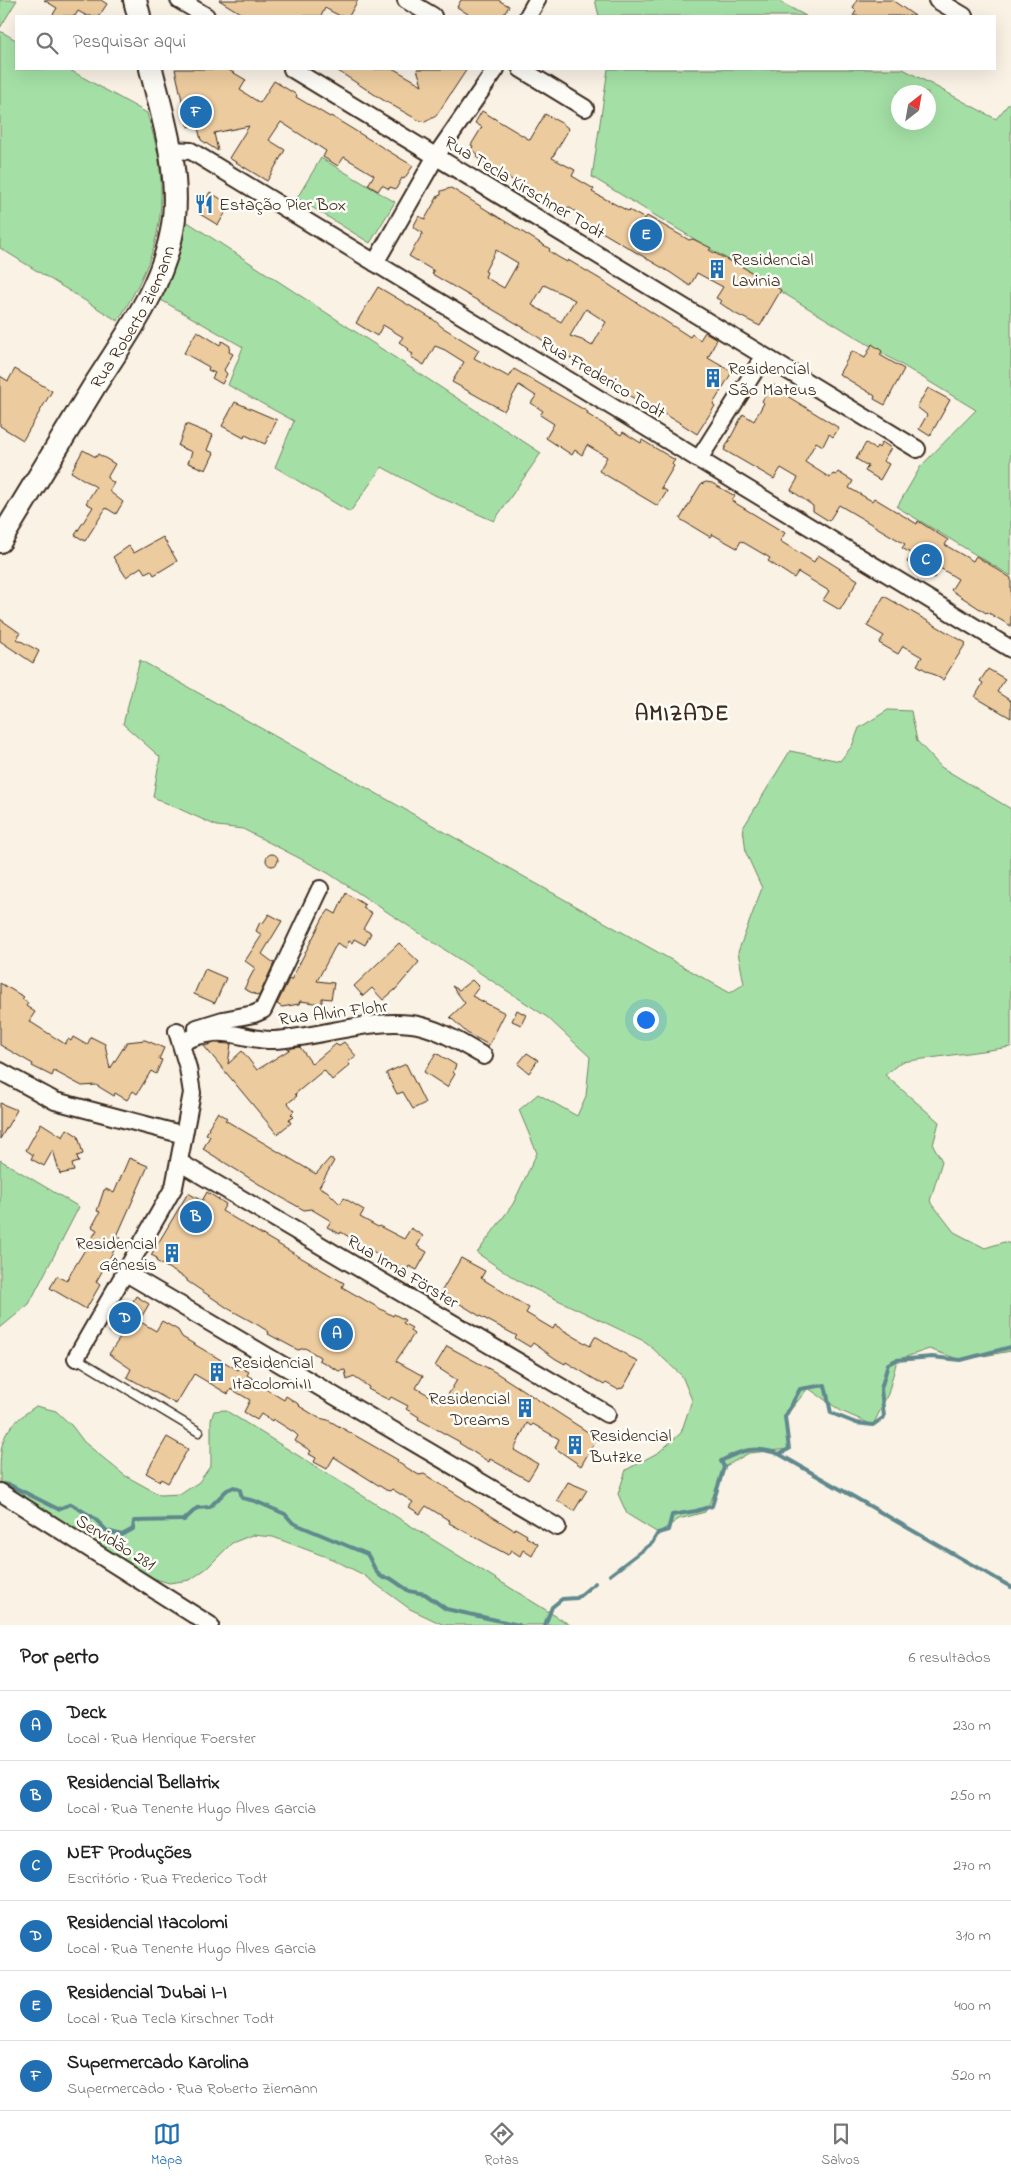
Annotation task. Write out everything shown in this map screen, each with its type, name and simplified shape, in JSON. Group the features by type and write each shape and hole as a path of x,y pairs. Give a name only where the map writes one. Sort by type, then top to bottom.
{"main road":[{"path":"135,0 139,15"},
{"name":"Rua Roberto Ziemann","path":"0,541 137,317 160,273 169,249 174,217 175,180 171,150 151,70"}],"street":[{"path":"180,0 204,15"},
{"path":"406,0 431,15"},
{"path":"529,15 537,0"},
{"path":"936,0 962,15"},
{"name":"Rua Tecla Kirschner Todt","path":"294,70 916,449"},
{"path":"375,262 436,156 495,70"},
{"path":"523,70 585,108"},
{"name":"Rua Frederico Todt","path":"171,150 191,151 1011,649"},
{"path":"699,459 764,356"},
{"path":"76,1358 171,1193 192,1093 179,1036 262,1010 320,889"},
{"name":"Rua Alvin Flohr","path":"179,1036 215,1033 258,1040 275,1040 337,1030 392,1024 421,1025 444,1033 484,1056"},
{"path":"0,1071 55,1101 184,1135"},
{"name":"Rua Irma Förster","path":"179,1162 606,1414"},
{"path":"126,1273 557,1527"},
{"name":"Servidão 281","path":"0,1492 210,1625"}],"lane":[{"path":"76,1358 199,1432"}],"green space":[{"path":"0,0 17,0 0,28"},
{"path":"595,0 776,0 804,15 599,15"},
{"path":"0,31 15,39 15,70 70,70 147,113 159,161 161,206 159,226 148,263 140,282 118,321 0,248"},
{"path":"608,70 905,70 933,85 891,85 891,130 936,130 936,87 996,119 1011,101 1011,576 897,507 921,466 976,410 592,177"},
{"path":"321,158 395,202 370,243 297,198"},
{"path":"186,221 541,453 494,521 430,493 382,467 350,512 275,467 294,421 228,385 243,347 161,300"},
{"path":"140,660 730,993 744,984 738,952 762,888 746,853 743,828 790,751 840,761 852,746 859,728 888,710 911,711 917,741 941,767 1011,809 1011,1047 901,1062 885,1075 939,1122 933,1145 942,1161 930,1201 954,1232 985,1248 1004,1242 1011,1244 1011,1351 961,1360 929,1349 897,1360 888,1394 873,1425 841,1411 808,1388 785,1417 789,1449 749,1453 724,1467 705,1512 679,1519 658,1533 627,1514 618,1494 626,1470 659,1452 681,1433 692,1400 682,1376 646,1342 520,1282 477,1253 513,1204 537,1153 519,1110 538,1094 577,1116 586,1096 590,1057 547,1017 328,873 243,829 217,826 153,797 160,757 123,724"},
{"path":"0,1160 79,1207 29,1304 0,1328"},
{"path":"36,1406 56,1411 72,1426 84,1442 124,1475 160,1495 181,1494 199,1482 211,1465 211,1420 214,1411 225,1410 570,1625 444,1625 410,1609 362,1574 332,1559 273,1537 252,1535 232,1543 207,1568 190,1580 169,1583 149,1577 0,1484 4,1438 15,1422"}],"building":[{"path":"44,0 101,0 107,4 100,15 85,15 78,11 76,15 53,15 57,8"},
{"path":"219,0 358,0 350,15 338,15 325,8 322,15 243,15"},
{"path":"461,0 498,0 509,6 504,15 469,15 457,7"},
{"path":"857,0 892,0 914,15 854,15 856,11 853,8"},
{"path":"175,70 229,70 246,80 240,90 260,103 274,81 297,95 296,97 413,166 404,179 402,178 396,189 390,187 389,189 382,185 378,191 368,185 374,175 344,157 338,166 323,157 326,151 281,122 269,140 285,150 267,181 229,158 249,126 214,133 218,151 201,140 197,124 188,127"},
{"path":"337,70 396,70 422,85 417,70 466,70 436,116 425,122 383,100"},
{"path":"482,111 530,140 545,114 563,124 569,129 552,158 575,170 572,176 594,189 592,192 645,219 647,216 689,240 693,239 711,248 709,250 736,263 781,290 760,326 736,314 720,303 722,301 716,298 723,287 697,273 690,286 585,222 584,217 568,207 565,211 476,157 478,154 471,150 473,146 471,145 482,127 475,123"},
{"path":"451,188 550,249 549,251 558,257 567,262 568,260 600,279 690,337 692,334 700,340 705,332 717,339 708,358 732,372 713,404 715,406 697,434 677,421 626,394 589,366 588,368 560,352 526,329 432,274 434,271 409,256 423,233 413,227 419,216 425,219 438,196 441,195 441,191","holes":["496,250 518,263 504,288 485,277 487,272 485,271","544,285 575,300 561,322 532,305","586,309 606,322 592,346 570,336"]},
{"path":"210,192 230,205 218,225 198,213"},
{"path":"378,287 434,320 479,350 474,358 509,377 514,369 588,412 587,414 621,435 623,432 641,443 642,440 675,460 672,464 674,466 661,488 667,491 658,506 599,471 607,457 587,445 582,455 575,450 572,455 546,438 554,424 540,415 543,411 531,403 536,396 519,385 504,411 452,382 464,362 445,350 435,346 424,365 411,357 413,354 407,351 409,349 399,342 403,337 383,325 377,336 356,323"},
{"path":"197,331 220,345 222,341 230,346 229,352 233,354 224,370 227,374 222,384 212,378 215,373 208,370 209,367 184,353"},
{"path":"872,344 882,351 880,355 904,369 885,405 874,399 875,396 839,374 852,351 865,358"},
{"path":"15,369 52,391 23,440 0,426 0,376 8,381"},
{"path":"772,384 785,392 784,394 839,428 833,437 829,434 823,446 816,442 805,462 830,478 838,472 853,481 849,488 872,501 874,498 917,524 918,521 948,540 945,545 973,561 976,556 1011,578 1011,626 986,613 951,590 958,579 940,568 934,578 907,562 912,554 902,548 905,544 839,505 829,521 813,511 813,506 791,490 798,478 781,468 774,479 724,450 743,414 754,421 764,403 762,401"},
{"path":"928,388 950,400 930,436 919,429 927,415 917,407"},
{"path":"235,402 277,420 265,444 245,435 244,438 222,426"},
{"path":"186,424 213,435 207,450 214,453 206,470 188,463 192,452 178,446"},
{"path":"882,442 891,448 883,461 889,464 880,480 865,471 868,466 856,459 866,443 875,449 877,446 879,448"},
{"path":"83,450 96,457 98,454 115,464 107,478 114,483 109,491 123,502 116,514 106,508 85,541 75,535 93,507 86,503 96,487 71,472"},
{"path":"706,482 712,483 735,496 732,501 785,533 780,541 814,562 818,555 858,580 840,610 823,600 829,591 798,572 794,578 768,561 770,558 741,541 737,548 712,534 710,537 680,519 701,484"},
{"path":"163,537 177,561 154,575 151,570 145,573 141,567 126,577 113,557 129,546 134,553"},
{"path":"884,596 966,643 943,680 917,665 922,657 903,646 898,654 879,643 884,636 867,626"},
{"path":"0,619 20,633 17,639 39,651 33,663 0,641"},
{"path":"988,669 1005,679 997,692 1011,701 1011,718 975,697 983,683 980,681"},
{"path":"274,854 277,855 277,865 270,866 267,865 266,858 267,855"},
{"path":"346,893 365,905 363,908 372,913 363,929 371,933 365,945 354,939 352,943 349,941 346,948 337,943 317,981 334,983 331,999 322,998 322,1004 300,1001 299,1004 282,1007 277,1004 323,918 329,910 336,914"},
{"path":"269,914 282,921 262,954 274,963 259,996 244,989 255,968 245,961 262,935 256,931 260,922 263,923"},
{"path":"399,943 419,962 396,989 383,1000 372,988 363,996 354,986"},
{"path":"205,969 226,978 215,1003 194,994"},
{"path":"472,980 479,987 472,996 505,1013 489,1045 467,1033 450,1017 465,1003 452,986 459,990"},
{"path":"0,983 24,997 22,999 28,1003 26,1006 35,1012 29,1021 65,1044 68,1039 71,1041 73,1037 87,1045 91,1037 105,1044 110,1069 127,1042 145,1040 164,1048 159,1059 162,1060 156,1074 151,1071 137,1094 133,1091 127,1100 115,1093 114,1096 96,1085 82,1086 54,1071 52,1076 32,1066 33,1064 0,1045"},
{"path":"517,1010 526,1015 521,1025 512,1021"},
{"path":"344,1042 356,1056 348,1062 350,1065 332,1080 324,1070 295,1094 297,1096 288,1103 294,1111 291,1114 294,1117 289,1120 291,1123 277,1134 204,1046 215,1043 231,1044 228,1064 242,1051 257,1070 292,1048 300,1047 312,1064 336,1044 338,1046"},
{"path":"436,1053 456,1065 453,1072 455,1074 447,1087 424,1072"},
{"path":"527,1053 538,1060 529,1073 518,1064"},
{"path":"406,1064 425,1103 413,1109 403,1092 397,1094 386,1073"},
{"path":"0,1103 17,1110 0,1139"},
{"path":"218,1112 227,1118 225,1120 316,1174 330,1158 334,1161 319,1187 327,1191 340,1204 344,1198 364,1210 360,1217 378,1227 404,1239 411,1228 423,1236 417,1246 427,1252 417,1270 409,1266 407,1270 402,1269 341,1232 340,1234 327,1227 331,1221 311,1209 304,1210 270,1191 203,1149 210,1136 206,1134 208,1128"},
{"path":"41,1123 63,1137 67,1129 78,1136 83,1154 77,1156 79,1162 72,1164 74,1171 60,1174 53,1150 44,1166 31,1159 33,1155 26,1150"},
{"path":"129,1158 148,1166 117,1236 121,1238 96,1282 100,1285 86,1309 50,1288 57,1276 66,1281 97,1230 92,1227 100,1212 97,1211 104,1190 106,1189 114,1193"},
{"path":"207,1192 226,1204 222,1211 344,1283 342,1287 393,1316 394,1314 405,1320 403,1323 412,1328 410,1331 414,1334 396,1361 423,1376 416,1388 443,1403 457,1380 435,1366 447,1346 495,1372 597,1438 581,1466 555,1448 559,1439 533,1424 531,1426 527,1423 514,1450 538,1464 528,1480 490,1459 489,1462 460,1442 418,1419 419,1417 406,1409 408,1406 391,1397 389,1400 379,1395 368,1389 369,1387 354,1377 347,1380 345,1370 339,1371 319,1360 320,1357 305,1348 298,1350 268,1334 269,1332 229,1309 187,1281 187,1279 156,1261 157,1258 151,1255 188,1193 202,1201"},
{"path":"461,1258 485,1271 481,1278 529,1308 526,1313 553,1329 555,1325 590,1346 595,1337 597,1337 638,1362 623,1388 617,1389 606,1383 604,1385 566,1362 565,1364 556,1359 533,1343 530,1347 515,1338 517,1336 441,1292"},
{"path":"136,1296 149,1304 139,1321 156,1331 162,1321 178,1330 182,1337 238,1370 240,1367 249,1372 247,1375 255,1380 254,1382 284,1400 286,1396 319,1418 328,1420 398,1460 397,1462 419,1475 424,1474 514,1530 515,1528 527,1535 526,1537 538,1544 532,1556 523,1550 520,1556 511,1550 508,1555 449,1523 450,1521 426,1506 420,1514 409,1507 413,1502 392,1489 390,1491 386,1490 334,1457 327,1469 314,1462 316,1458 309,1454 311,1451 295,1441 298,1436 295,1433 261,1414 257,1420 244,1412 250,1400 231,1389 228,1394 194,1374 176,1404 127,1377 131,1369 109,1354 120,1338 109,1331 112,1326 109,1324 118,1309 127,1305 130,1307"},
{"path":"167,1437 188,1449 168,1483 146,1473"},
{"path":"568,1482 587,1490 574,1511 557,1500"}],"waterway":[{"path":"610,1575 652,1543 658,1533 668,1530 672,1515 712,1506 724,1467 721,1461 743,1451 763,1450 779,1454 789,1449 785,1417 800,1389 825,1385 831,1413 856,1423 873,1425 884,1417 881,1389 888,1364 896,1360 932,1357 961,1360 1011,1347"},
{"path":"779,1454 1011,1587"},
{"path":"2,1484 10,1485 58,1509 71,1504 94,1518 107,1531 122,1535 133,1529 134,1521 184,1520 197,1508 210,1507 227,1490 234,1487 240,1490 242,1498 255,1501 285,1514 293,1523 367,1554 381,1577 390,1578 409,1591 425,1594 446,1609 519,1625"},
{"path":"545,1625 552,1607 562,1599 577,1598 595,1583"}],"place":[{"name":"Supermercado Karolina","path":"196,112"},
{"name":"Estação Pier Box","path":"204,204"},
{"name":"Residencial Dubai I-I","path":"646,235"},
{"name":"Residencial Lavinia","path":"717,269"},
{"name":"Residencial São Mateus","path":"713,378"},
{"name":"NEF Produções","path":"926,560"},
{"name":"Residencial Bellatrix","path":"196,1217"},
{"name":"Residencial Gênesis","path":"172,1253"},
{"name":"Residencial Itacolomi","path":"125,1318"},
{"name":"Deck","path":"337,1334"},
{"name":"Residencial Itacolomi II","path":"217,1372"},
{"name":"Residencial Dreams","path":"525,1408"},
{"name":"Residencial Butzke","path":"575,1445"}],"district":[{"name":"AMIZADE","path":"682,712"}]}
